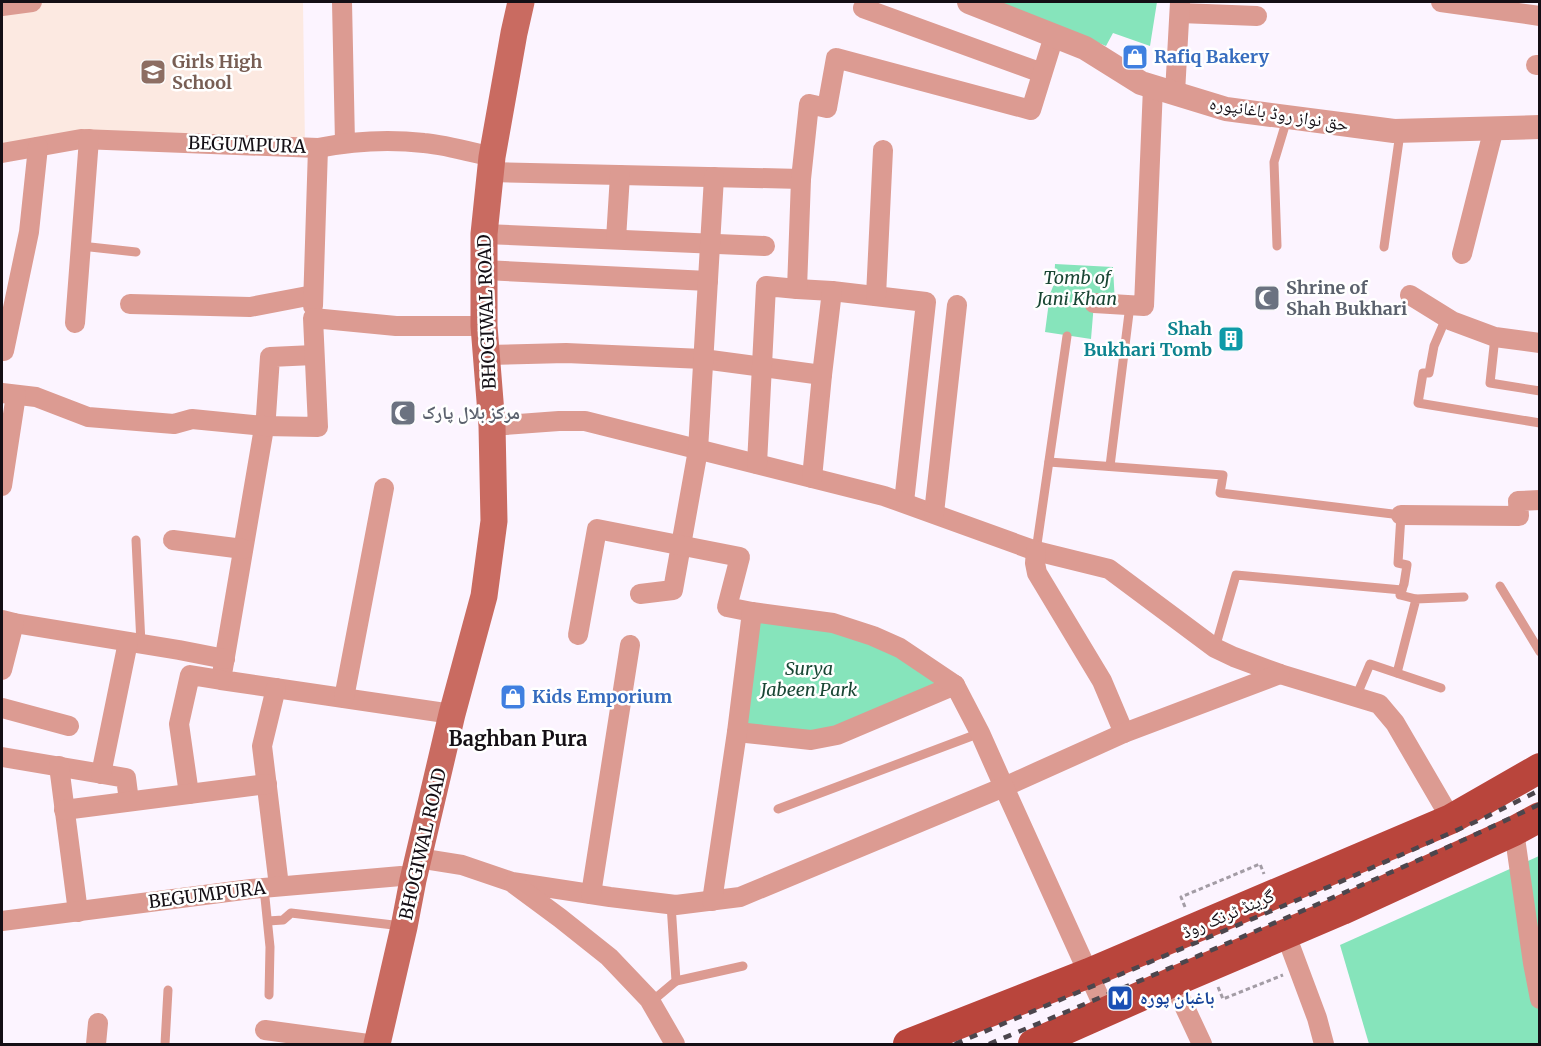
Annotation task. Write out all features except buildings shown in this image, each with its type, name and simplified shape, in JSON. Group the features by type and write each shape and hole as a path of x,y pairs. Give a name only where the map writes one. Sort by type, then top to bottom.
{"main road":[{"name":"BHOGIWAL ROAD","path":"377,1044 452,714 484,596 494,521 492,426 484,326 484,234 491,164 521,2"},
{"name":"گرینڈ ٹرنک روڈ","path":"908,1044 1089,973 1451,819 1539,768"},
{"path":"1033,1044 1342,910 1514,831 1539,817"}],"street":[{"path":"2,6 32,2"},
{"path":"342,2 345,142"},
{"name":"حق نواز روڈ باغانپورہ","path":"969,2 1085,48 1141,83 1226,109 1401,130 1539,127"},
{"path":"1441,2 1539,16"},
{"path":"1094,303 1144,306 1164,90 1180,7 1257,16"},
{"path":"863,8 1042,73"},
{"path":"797,289 801,179 809,104 827,108 836,58 1031,110 1054,36"},
{"path":"1462,254 1494,128"},
{"name":"BEGUMPURA","path":"2,153 81,139 318,148 345,142 391,141 425,143 491,164 620,175 801,179"},
{"path":"75,323 89,139"},
{"path":"4,351 29,232 38,147"},
{"path":"2,486 9,394 36,397 88,417 174,424 192,419 264,426 318,427 313,295 318,148"},
{"path":"876,296 883,150"},
{"path":"616,239 620,175"},
{"path":"640,594 673,590 698,450 714,177"},
{"path":"484,234 765,246"},
{"path":"484,270 708,281"},
{"path":"757,464 766,286 926,302 904,502"},
{"path":"812,478 832,291"},
{"path":"130,304 250,306 313,295"},
{"path":"1410,295 1452,321 1495,337 1539,343"},
{"path":"934,513 957,305"},
{"path":"313,318 396,326 484,326"},
{"path":"486,355 566,353 703,359 822,375"},
{"path":"221,680 264,426 270,357 314,355"},
{"path":"492,426 585,421 884,495 1036,551 1109,569 1215,648 1280,674 1379,704 1395,723 1451,819"},
{"path":"344,698 384,488"},
{"path":"1401,514 1519,516 1518,501 1539,501"},
{"path":"578,635 597,529 740,557 728,607 833,622 900,648 955,685 980,733 1106,1012"},
{"path":"173,540 243,549"},
{"path":"1036,551 1037,573 1102,681 1124,733"},
{"path":"712,901 752,612"},
{"path":"2,665 8,621 225,659"},
{"path":"101,774 134,643"},
{"path":"591,894 630,645"},
{"path":"512,882 671,904 740,897 1004,787 1124,733 1280,674"},
{"path":"189,794 178,724 190,675 452,714"},
{"path":"737,732 811,740 837,735 955,685"},
{"path":"272,887 267,784 262,746 276,688"},
{"path":"2,708 69,726"},
{"path":"2,756 126,778 129,801"},
{"path":"58,766 78,912"},
{"path":"64,810 267,784"},
{"path":"1514,831 1539,999"},
{"name":"BEGUMPURA","path":"2,921 272,887 401,876 415,869 462,865 512,882"},
{"path":"512,882 609,957 651,1002 675,1044"},
{"path":"1286,935 1317,1018 1324,1044"},
{"path":"1173,982 1202,1044"},
{"path":"96,1044 98,1023"},
{"path":"265,1030 368,1044"}],"lane":[{"path":"1277,246 1274,162 1287,117"},
{"path":"1384,247 1401,130"},
{"path":"81,246 136,252"},
{"path":"1110,466 1130,305"},
{"path":"1446,318 1434,346 1429,373 1423,373 1418,403 1539,423"},
{"path":"1036,551 1067,336"},
{"path":"1495,337 1490,383 1539,391"},
{"path":"1049,462 1223,475 1220,493 1401,514 1398,563 1407,565 1400,595 1416,599 1464,597"},
{"path":"134,643 136,540"},
{"path":"1215,648 1236,574 1402,590"},
{"path":"1500,586 1539,652"},
{"path":"1396,673 1416,599"},
{"path":"1356,697 1370,664 1441,688"},
{"path":"778,809 980,733"},
{"path":"269,995 268,921 272,887"},
{"path":"671,904 676,981"},
{"path":"268,921 283,920 291,913 404,927"},
{"path":"651,1002 676,981 742,966"},
{"path":"165,1044 168,990"}],"path":[{"path":"1186,910 1181,897 1245,870"},
{"path":"1216,982 1223,999 1288,972"}],"shaded area":[{"name":"Girls High School","path":"31,2 303,2 305,148 81,139 2,155 2,6"}],"green space":[{"path":"996,2 1157,2 1150,46 1113,33 1106,46"},
{"name":"Tomb of Jani Khan","path":"1055,264 1113,267 1115,304 1094,303 1091,339 1045,332 1050,294 1054,284"},
{"name":"Surya Jabeen Park","path":"752,612 833,623 955,685 837,735 737,732"},
{"path":"1539,856 1539,1044 1369,1044 1340,945"}],"railway":[{"path":"955,1044 1333,885 1482,819 1540,790"},
{"path":"989,1044 1162,972 1540,804"}],"place":[{"name":"Rafiq Bakery","path":"1135,57"},
{"name":"Girls High School","path":"153,72"},
{"name":"Shrine of Shah Bukhari","path":"1267,298"},
{"name":"Shah Bukhari Tomb","path":"1231,339"},
{"name":"مرکز بلال پارک","path":"403,413"},
{"name":"Kids Emporium","path":"513,697"},
{"name":"باغبان پورہ","path":"1120,998"}],"district":[{"name":"Baghban Pura","path":"518,739"}]}
